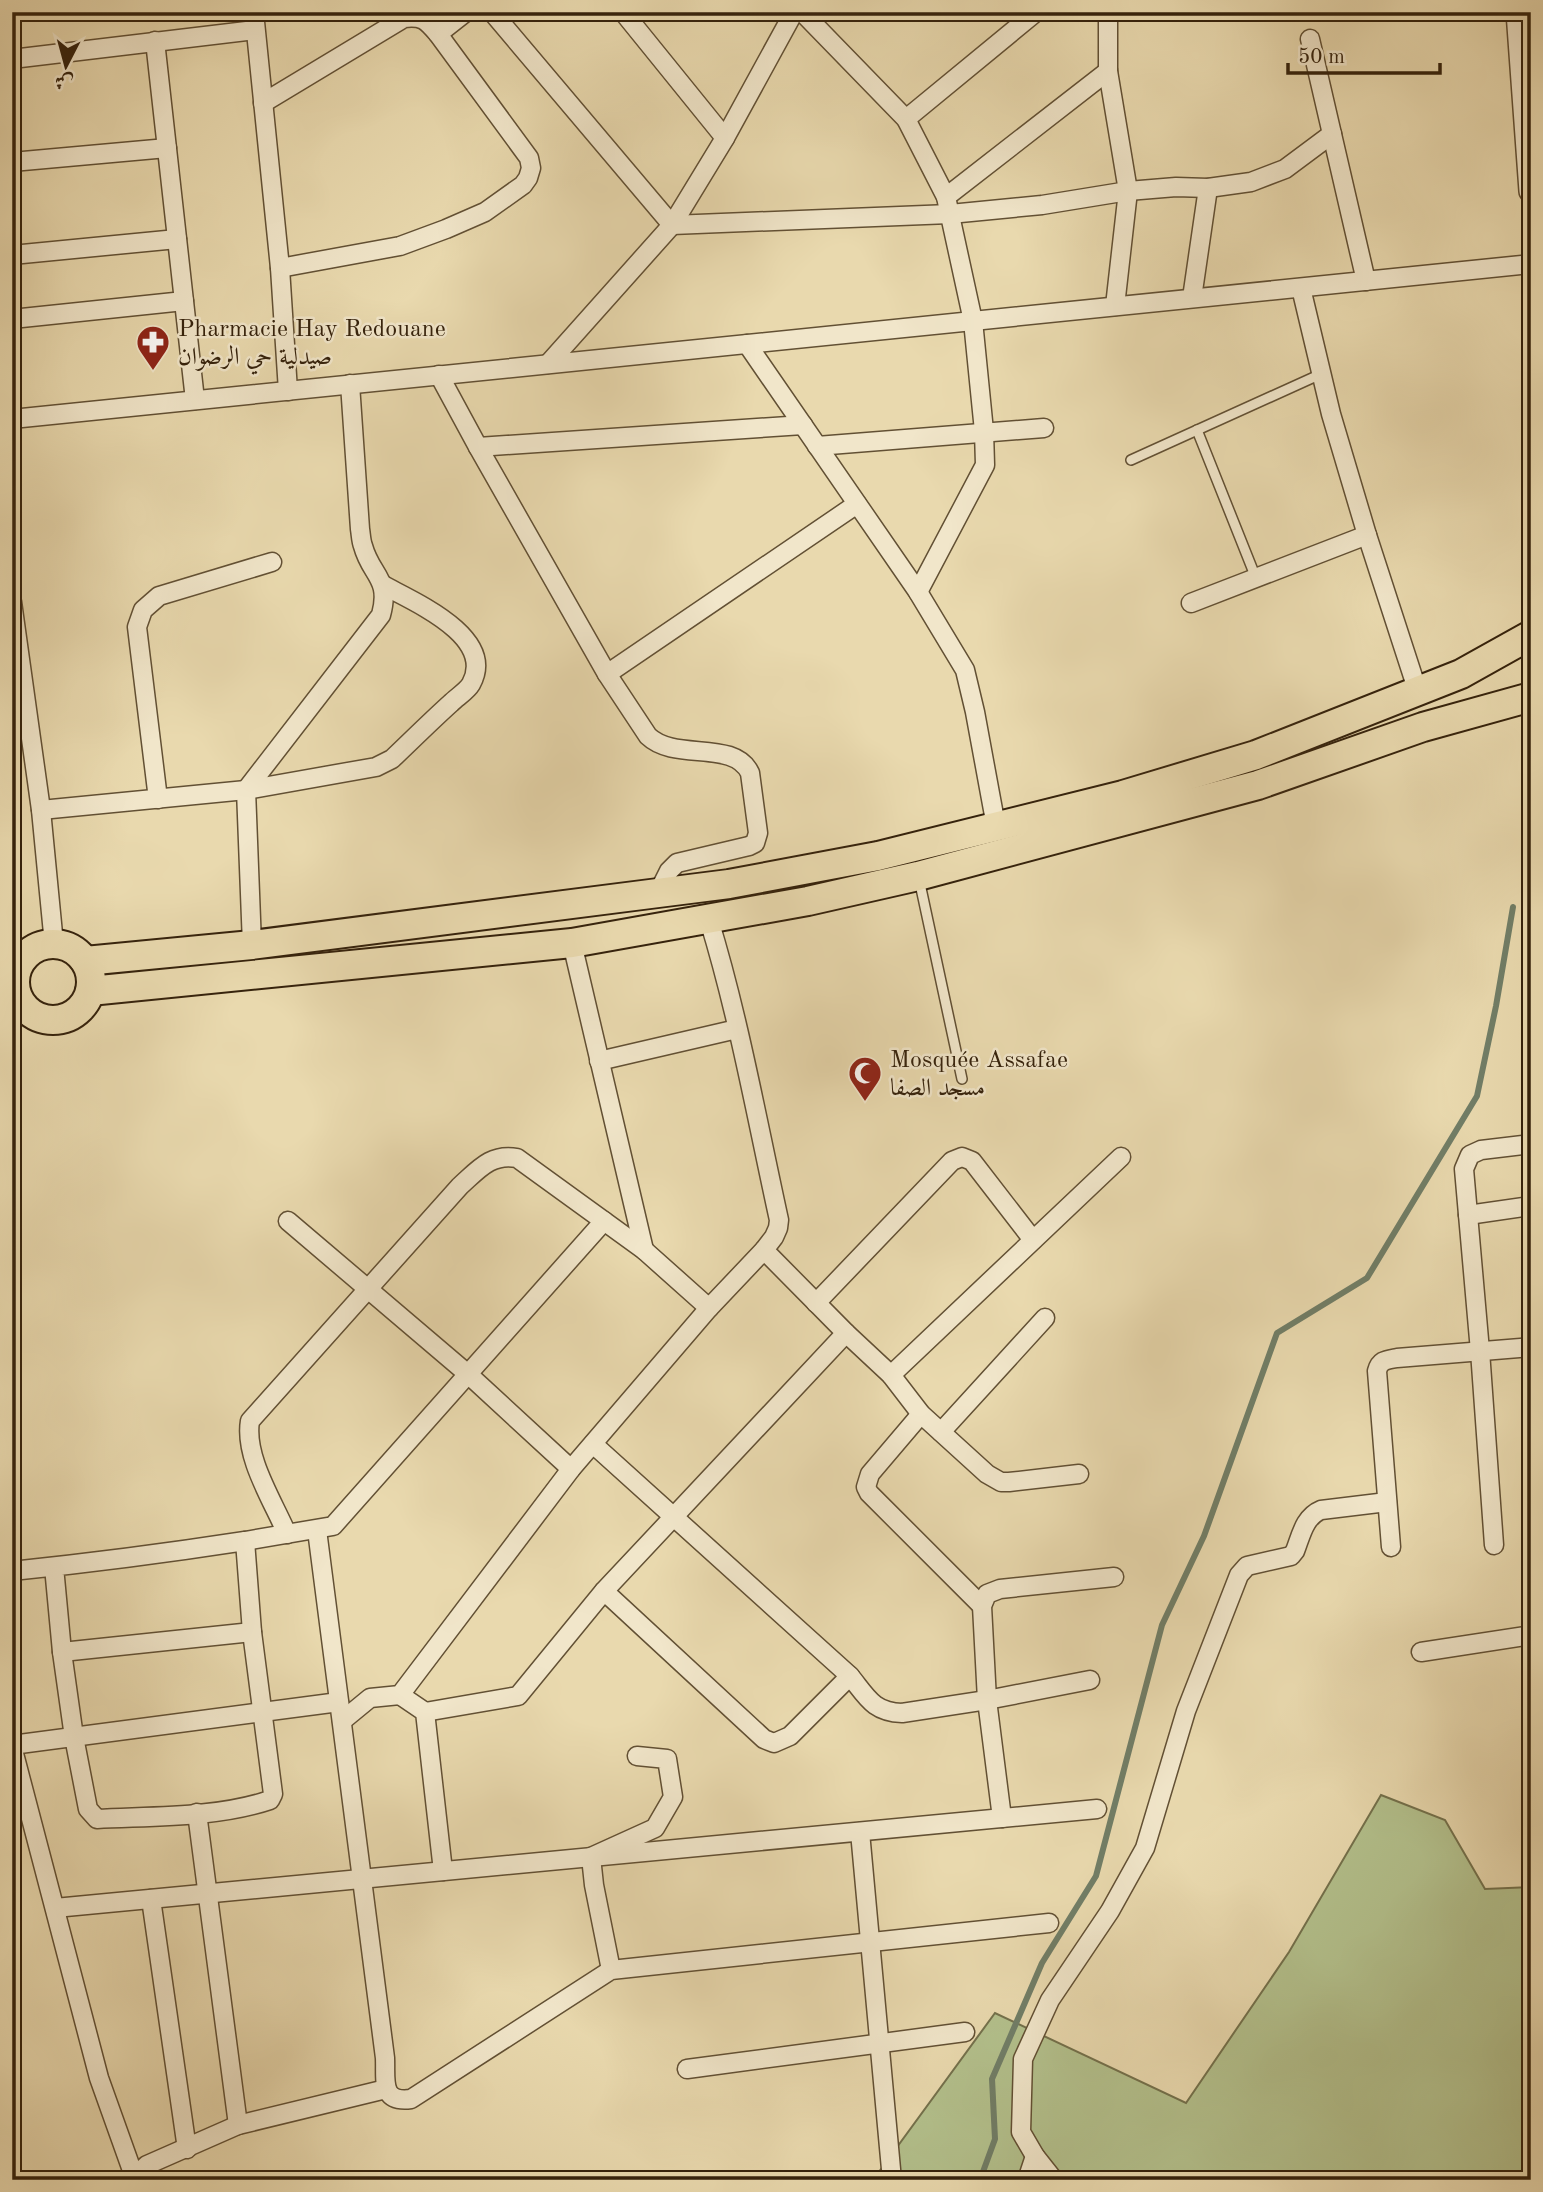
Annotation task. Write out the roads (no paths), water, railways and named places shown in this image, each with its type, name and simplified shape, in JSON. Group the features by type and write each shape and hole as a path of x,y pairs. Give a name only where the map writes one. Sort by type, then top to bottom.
{"main road":[{"path":"85,961 253,945 729,884 877,856 1123,795 1256,755 1461,674 1531,637 1531,658"},
{"path":"90,991 572,943 709,920 918,876 1258,785 1423,727 1531,697"},
{"path":"54,944 71,949 85,961 90,975 90,991 80,1009 62,1018 52,1019 33,1013 16,998 15,967 37,948 54,944"}],"street":[{"path":"438,34 466,12"},
{"path":"492,12 672,225"},
{"path":"623,12 725,138"},
{"path":"548,364 672,225 725,138 794,12"},
{"path":"802,12 906,119 948,205 973,321 985,465 918,592"},
{"path":"906,119 1036,12"},
{"path":"1108,12 1108,71 1128,191 1115,306"},
{"path":"1518,12 1531,191"},
{"path":"263,103 404,18 416,16 426,20 438,34 529,158 531,168 523,185 485,212 446,229 400,246 280,268"},
{"path":"12,59 155,41 255,21 280,268 288,391"},
{"path":"1310,39 1366,281"},
{"path":"155,41 195,400"},
{"path":"948,205 1108,71"},
{"path":"672,225 948,205 1042,205 1128,191 1176,187 1208,188 1251,182 1285,169 1332,134"},
{"path":"12,162 167,148"},
{"path":"1192,298 1208,188"},
{"path":"12,255 177,239"},
{"path":"12,419 1531,264"},
{"path":"1301,288 1331,414 1418,692"},
{"path":"12,319 184,301"},
{"path":"747,344 918,592 965,670 996,826"},
{"path":"439,375 607,674 654,742 675,749 737,758 746,765 753,783 758,834 755,843 677,863 669,871 658,893"},
{"path":"253,945 246,790 381,615 385,600 383,585 363,548 350,384"},
{"path":"478,447 803,425"},
{"path":"817,446 1044,428"},
{"path":"607,674 857,504"},
{"path":"1191,603 1367,535"},
{"path":"158,799 137,627 143,610 159,596 272,562"},
{"path":"41,810 246,790 376,766 392,759 470,685 476,666 462,634 443,619 383,585"},
{"path":"12,602 41,810 54,944"},
{"path":"400,1695 571,1469 709,1308 764,1250 778,1228 779,1220 737,1029 709,920"},
{"path":"572,943 644,1250"},
{"path":"599,1061 737,1029"},
{"path":"1493,1545 1464,1169 1469,1155 1481,1150 1531,1144"},
{"path":"816,1303 952,1161 962,1157 972,1161 1033,1240"},
{"path":"891,1375 1121,1157"},
{"path":"288,1534 253,1456 248,1434 250,1421 460,1186 496,1158 517,1158 644,1250 709,1308"},
{"path":"1468,1215 1531,1206"},
{"path":"288,1221 469,1375 571,1469"},
{"path":"12,1571 107,1562 333,1526 604,1221"},
{"path":"764,1250 891,1375 921,1414 986,1474 1001,1482 1079,1474"},
{"path":"941,1432 1045,1318"},
{"path":"342,1721 370,1698 400,1695 425,1712 518,1696 604,1591 846,1333"},
{"path":"1391,1547 1377,1371 1380,1363 1397,1358 1531,1347"},
{"path":"921,1414 870,1474 866,1487 982,1606"},
{"path":"593,1444 850,1676 875,1707 890,1713 902,1713 1090,1680"},
{"path":"1054,2180 1021,2132 1023,2059 1050,2000 1110,1911 1145,1848 1186,1711 1239,1575 1247,1566 1291,1556 1308,1517 1314,1513 1387,1502"},
{"path":"317,1530 385,2058 386,2089 398,2100 411,2099 611,1970 1049,1923"},
{"path":"54,1567 74,1737 88,1810 97,1819 197,1814 257,1805 270,1800 273,1794 252,1632 245,1541"},
{"path":"1002,1818 988,1700 982,1606 987,1594 1000,1589 1114,1577"},
{"path":"604,1591 764,1739 774,1743 790,1736 850,1676"},
{"path":"62,1651 252,1632"},
{"path":"1421,1653 1531,1635"},
{"path":"339,1702 12,1746 18,1786 55,1908 99,2078 133,2178 147,2165 238,2125 386,2089"},
{"path":"425,1712 443,1871"},
{"path":"590,1857 655,1828 673,1797 667,1759 637,1756"},
{"path":"55,1908 1097,1809"},
{"path":"197,1814 238,2125"},
{"path":"860,1832 891,2180"},
{"path":"590,1857 611,1970"},
{"path":"151,1899 187,2149"},
{"path":"687,2069 965,2032"},
{"path":"1027,2180 1035,2156"}],"lane":[{"path":"1131,460 1321,374"},
{"path":"1198,430 1256,578"},
{"path":"918,876 962,1079"}],"waterway":[{"path":"980,2180 995,2139 992,2079 1042,1963 1096,1876 1162,1625 1204,1536 1277,1333 1367,1278 1477,1096 1513,907"}],"place":[{"name":"Pharmacie Hay Redouane صيدلية حي الرضوان","path":"153,372"},
{"name":"Mosquée Assafae مسجد الصفا","path":"865,1103"}]}
